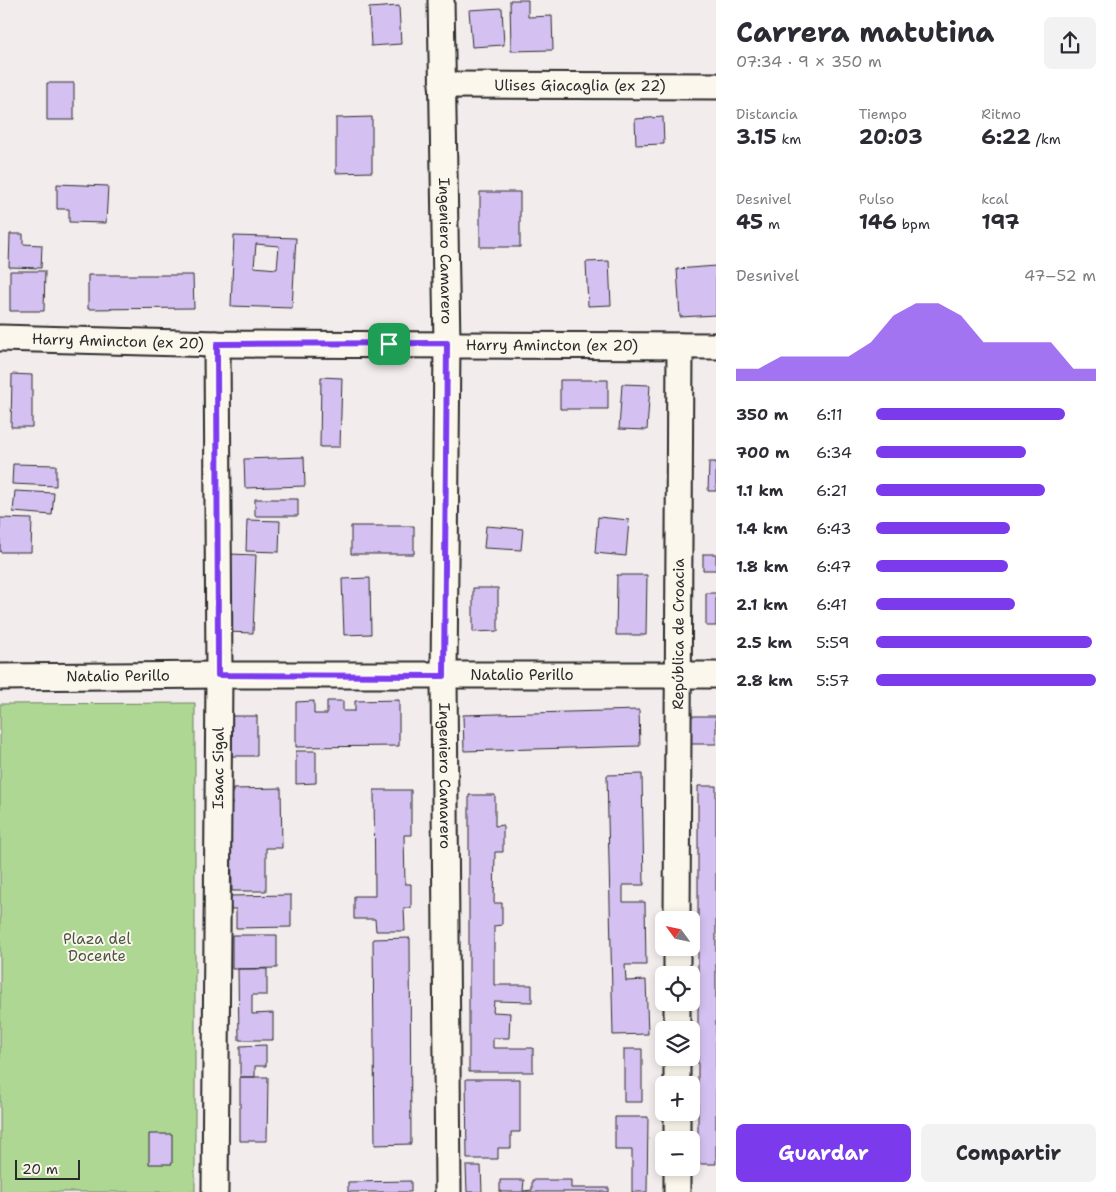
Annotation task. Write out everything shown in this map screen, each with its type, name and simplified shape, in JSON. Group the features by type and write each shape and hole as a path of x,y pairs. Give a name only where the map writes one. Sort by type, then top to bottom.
{"street":[{"name":"Ingeniero Camarero","path":"441,0 447,343 444,676 448,1192"},
{"name":"Ulises Giacaglia (ex 22)","path":"442,86 716,86"},
{"name":"Harry Amincton (ex 20)","path":"0,338 217,344 447,343 716,346"},
{"name":"Isaac Sigal","path":"215,1192 218,675 217,344"},
{"name":"República de Croacia","path":"677,911 680,346"},
{"name":"Natalio Perillo","path":"0,677 716,675"},
{"path":"677,1176 677,1192"}],"green space":[{"name":"Plaza del Docente","path":"195,703 195,1192 0,1192 0,704"}],"building":[{"path":"510,0 528,0 528,17 552,16 553,50 511,51"},
{"path":"399,6 401,44 371,46 369,8"},
{"path":"502,8 504,45 472,47 469,10"},
{"path":"47,83 74,83 74,120 47,120"},
{"path":"372,117 372,172 336,173 336,118"},
{"path":"663,117 664,144 636,145 635,119"},
{"path":"57,184 108,186 106,223 69,222 69,209 57,209"},
{"path":"480,192 520,192 520,247 480,247"},
{"path":"10,234 23,234 23,244 42,245 41,268 9,267"},
{"path":"234,236 296,238 292,308 231,306","holes":["256,244 279,246 277,269 254,267"]},
{"path":"609,261 611,305 588,306 586,262"},
{"path":"716,266 716,315 680,317 677,269"},
{"path":"10,271 45,271 44,311 10,311"},
{"path":"88,275 193,275 194,308 88,309"},
{"path":"12,374 32,375 32,427 11,427"},
{"path":"321,377 342,378 340,447 320,447"},
{"path":"560,380 608,380 608,409 560,409"},
{"path":"622,384 650,385 647,430 619,429"},
{"path":"304,457 305,486 245,488 244,459"},
{"path":"709,462 716,462 716,491 708,491"},
{"path":"13,464 56,465 56,486 12,484"},
{"path":"15,491 54,493 52,515 13,512"},
{"path":"255,499 298,499 298,516 255,516"},
{"path":"598,517 629,520 626,556 595,553"},
{"path":"0,518 32,519 31,552 0,552"},
{"path":"247,520 280,521 279,552 246,551"},
{"path":"351,526 414,526 414,554 351,554"},
{"path":"486,526 523,529 521,550 484,548"},
{"path":"229,554 256,555 253,633 226,632"},
{"path":"703,554 716,554 716,570 703,570"},
{"path":"617,575 647,575 646,635 616,635"},
{"path":"370,578 371,634 344,635 342,579"},
{"path":"473,588 498,588 498,631 473,632"},
{"path":"706,593 716,593 716,626 706,626"},
{"path":"399,700 399,746 296,747 296,702 314,701 314,714 327,714 327,701 343,701 343,711 355,711 355,701"},
{"path":"639,710 640,746 464,751 463,715"},
{"path":"225,716 257,716 257,756 225,756"},
{"path":"690,716 716,716 716,744 690,744"},
{"path":"296,751 316,751 316,783 296,784"},
{"path":"642,774 644,885 623,885 623,902 645,902 646,965 625,965 626,981 646,980 648,1034 613,1035 607,775"},
{"path":"698,786 716,786 716,1164 700,1164 700,1131 698,1131 698,1121 700,1121 700,1076 698,1076 698,1066 700,1066 700,1021 698,1021 698,1011 700,1011 700,966 698,966 698,956 700,956 700,911 698,911"},
{"path":"281,788 282,848 266,848 266,891 232,891 231,822 226,823 226,804 233,804 233,789"},
{"path":"374,790 411,790 411,835 404,835 405,884 411,884 411,908 404,908 405,931 376,931 375,919 354,919 354,896 375,896"},
{"path":"469,795 495,795 495,826 503,825 503,852 495,852 494,903 502,903 502,925 494,926 494,985 532,985 532,1002 494,1001 493,1012 510,1013 509,1038 493,1038 493,1048 533,1048 533,1072 469,1072"},
{"path":"291,895 291,927 236,928 236,909 228,909 228,896"},
{"path":"232,935 277,935 277,968 232,969"},
{"path":"410,938 411,1144 375,1145 373,939"},
{"path":"238,969 267,969 267,995 252,995 252,1014 273,1013 273,1040 239,1040"},
{"path":"266,1045 266,1066 255,1066 255,1077 240,1077 240,1046"},
{"path":"624,1049 642,1049 642,1102 624,1102"},
{"path":"240,1077 268,1077 267,1141 240,1141"},
{"path":"466,1079 520,1079 520,1132 511,1132 511,1148 498,1148 498,1159 467,1159"},
{"path":"615,1117 648,1117 647,1192 632,1192 632,1150 615,1150"},
{"path":"149,1134 172,1134 172,1164 149,1164"},
{"path":"466,1166 481,1166 482,1192 467,1192"},
{"path":"500,1180 524,1180 523,1191 532,1190 532,1180 571,1180 571,1188 609,1188 609,1192 500,1192"},
{"path":"411,1181 411,1192 348,1192 348,1182"}],"route":[{"path":"447,343 444,676 218,675 217,344 389,344 447,343"}]}
